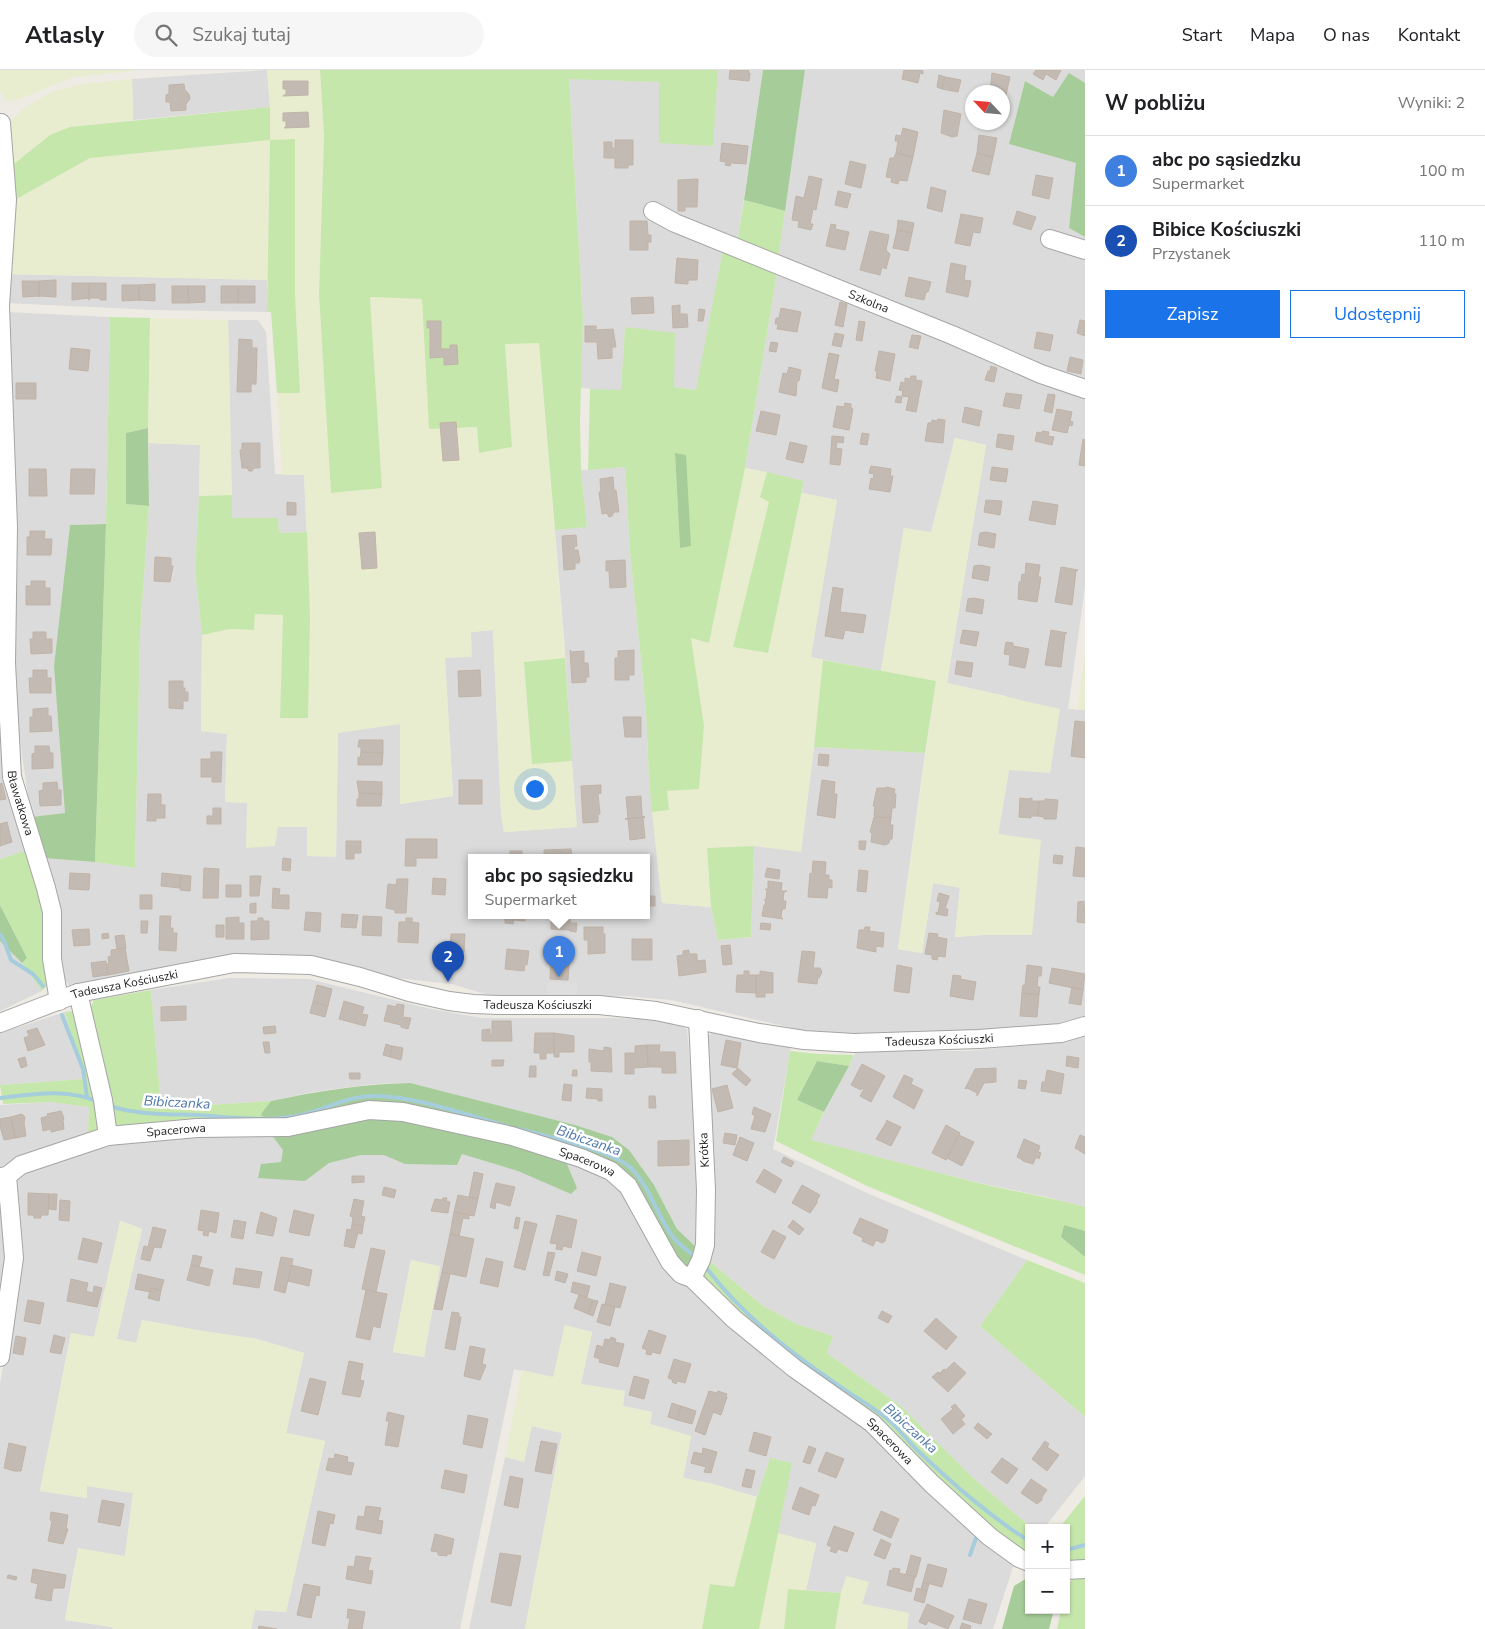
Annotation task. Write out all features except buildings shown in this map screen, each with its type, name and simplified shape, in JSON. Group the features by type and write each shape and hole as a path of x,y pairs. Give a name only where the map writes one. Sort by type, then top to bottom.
{"street":[{"name":"Bławatkowa","path":"1,123 7,200 0,306 8,527 6,663 12,777 52,912 52,959 59,1000"},
{"name":"Szkolna","path":"653,211 675,223 952,335 1041,374 1085,390"},
{"path":"1050,239 1085,250"},
{"name":"Tadeusza Kościuszki","path":"0,1023 78,994 234,963 311,966 448,1001 499,1005 558,1004 605,1006 656,1011 795,1039 854,1043 979,1039 1061,1033 1085,1026"},
{"path":"78,994 104,1105 108,1136"},
{"name":"Krótka","path":"697,1268 705,1245 706,1190 698,1019"},
{"name":"Spacerowa","path":"4,1176 21,1164 108,1136 197,1128 288,1127 369,1110 403,1112 512,1136 581,1158 611,1171 628,1186 670,1262 681,1274 697,1268 734,1319 787,1362 872,1423 931,1483 990,1537 1025,1560"},
{"path":"0,1357 14,1258 4,1176"},
{"path":"1070,1570 1085,1568"}],"shaded area":[{"path":"267,70 270,107 133,120 132,79"},
{"path":"718,70 763,70 737,244 778,259 805,70 1085,70 1085,115 1025,81 1009,144 1077,163 1069,228 1085,237 1085,587 1068,709 1085,710 1085,1020 1056,1029 856,1034 801,1030 671,1000 627,996 489,995 451,984 397,978 323,960 251,956 184,963 70,987 64,978 43,858 95,862 135,868 140,633 149,506 149,443 200,445 195,570 202,635 201,731 227,733 225,802 247,803 277,827 308,827 308,856 336,856 338,732 400,724 400,804 453,796 445,657 471,657 471,632 493,630 501,813 504,832 576,827 555,530 587,526 581,470 625,467 630,551 646,710 649,780 662,903 711,907 718,940 751,937 754,846 801,851 814,747 925,753 898,949 922,953 933,883 960,887 955,937 982,935 1041,840 998,835 1009,770 1006,696 947,683 986,445 955,438 931,533 904,528 881,671 810,657 837,500 802,493 804,481 745,468 777,272 723,249 697,390 674,387 625,327 621,391 580,388 583,318 569,78 659,82 712,146"},
{"path":"6,274 267,280 267,312 153,310 6,303"},
{"path":"7,312 110,317 106,524 70,525 54,666 66,813 31,817 9,663"},
{"path":"228,320 258,320 266,332 275,474 304,475 307,532 279,533 278,518 232,518"},
{"path":"0,519 9,771 25,851 0,859"},
{"path":"0,941 22,963 42,991 0,1011"},
{"path":"229,978 309,979 431,1009 482,1018 669,1020 687,1029 696,1129 696,1247 677,1229 654,1185 410,1083 373,1084 312,1092 271,1101 193,1106 160,1097 151,990"},
{"path":"547,982 577,983 577,995 547,994"},
{"path":"65,1012 84,1079 0,1085 0,1033"},
{"path":"713,1032 791,1047 773,1149 869,1194 1027,1260 980,1326 1085,1417 1085,1476 1047,1524 1027,1524 973,1478 902,1407 827,1353 833,1336 797,1324 763,1306 707,1259 705,1038"},
{"path":"1085,1037 1085,1207 975,1182 810,1140 857,1050 967,1051 1022,1046"},
{"path":"51,1102 89,1107 88,1135 0,1167 0,1105"},
{"path":"302,1130 584,1164 630,1193 654,1243 866,1423 1011,1558 1013,1567 993,1629 907,1629 909,1613 862,1604 846,1577 841,1593 806,1590 816,1544 778,1533 791,1463 770,1458 757,1497 709,1483 683,1478 691,1436 650,1424 652,1412 623,1406 624,1391 581,1384 592,1332 565,1326 553,1378 514,1369 460,1629 251,1629 255,1610 286,1612 325,1441 286,1433 304,1353 257,1339 142,1320 137,1343 116,1339 142,1229 121,1221 94,1337 71,1333 40,1491 86,1498 87,1486 133,1493 125,1556 74,1568 65,1620 113,1627 113,1629 0,1629 0,1384 21,1259 15,1195 18,1175 64,1157 137,1140","holes":["411,1260 440,1267 424,1357 393,1352"]},
{"path":"0,1192 8,1250 0,1302"},
{"path":"531,1426 562,1433 525,1629 469,1629 505,1457 524,1461"}],"green space":[{"path":"0,70 143,70 74,77 17,100 6,101 0,92"},
{"path":"267,70 320,70 324,137 319,294 331,493 382,488 370,297 423,299 429,429 477,427 479,452 512,447 505,343 539,343 565,658 524,662 532,763 572,761 577,827 504,832 501,813 493,630 471,632 472,657 445,658 453,796 400,804 400,724 338,733 336,857 307,856 307,827 278,827 275,846 246,848 247,803 225,802 227,734 201,731 202,635 230,629 254,630 255,614 283,614 280,718 310,617 304,475 282,475 277,393 300,392 295,294 270,140"},
{"path":"320,70 718,70 713,146 659,143 659,82 569,79 583,318 580,420 581,470 587,527 555,530 539,343 505,344 512,447 479,453 477,427 429,429 422,299 370,297 382,488 331,493 319,294 324,137"},
{"path":"763,70 805,70 785,211 744,200"},
{"path":"1069,73 1085,83 1085,237 1069,228 1076,163 1009,144 1025,81 1053,97"},
{"path":"132,79 133,120 70,127 50,135 10,167 9,123 23,109 51,92 82,84"},
{"path":"270,107 270,140 90,158 13,201 10,167 50,135 70,127"},
{"path":"295,139 295,294 300,393 277,393 271,312 267,312 270,140"},
{"path":"270,140 267,280 6,274 13,201 90,158"},
{"path":"744,200 785,211 778,259 737,244"},
{"path":"723,249 777,272 745,468 709,643 691,638 704,726 699,789 667,791 669,810 652,812 646,710 630,551 625,467 588,470 590,389 621,390 625,327 675,333 674,387 696,390","holes":["675,453 691,545 680,547"]},
{"path":"110,317 150,318 148,428 126,433 126,504 149,506 140,633 135,868 95,862 106,524"},
{"path":"150,318 228,320 232,495 199,496 200,445 149,443"},
{"path":"148,428 149,506 126,504 126,433"},
{"path":"955,438 986,445 947,683 1060,709 1050,773 1009,770 998,834 1041,840 1032,935 955,937 960,888 933,883 922,953 898,949 936,681 881,671 904,528 931,532"},
{"path":"675,453 686,455 691,546 680,548"},
{"path":"745,468 767,472 760,497 769,502 733,647 768,653 802,493 837,500 811,657 823,660 801,852 754,846 707,848 711,907 662,903 652,812 669,810 667,791 699,789 704,726 691,638 709,642"},
{"path":"767,472 804,481 768,653 733,647 769,502 760,497"},
{"path":"232,495 232,518 278,518 279,533 307,532 310,617 308,718 280,718 283,615 255,614 254,630 230,629 202,635 195,570 199,496"},
{"path":"106,524 95,862 43,858 31,817 65,813 54,666 70,525"},
{"path":"1085,653 1085,710 1077,710"},
{"path":"565,658 572,761 532,764 524,662"},
{"path":"823,660 936,681 925,753 814,747"},
{"path":"754,846 751,937 718,940 711,907 707,848"},
{"path":"25,851 43,892 50,983 42,991 22,963 27,958 0,905 0,859"},
{"path":"0,905 27,958 22,963 0,941"},
{"path":"151,990 160,1096 193,1106 271,1101 262,1114 268,1122 125,1131 115,1126 89,1011 94,1000"},
{"path":"74,1011 101,1111 96,1133 88,1135 89,1107 51,1102 3,1104 0,1085 84,1079 65,1012"},
{"path":"790,1051 854,1055 849,1066 817,1061 797,1100 824,1112 811,1140 974,1182 1085,1207 1085,1231 1064,1225 1061,1237 1085,1257 1085,1275 867,1186 776,1141"},
{"path":"817,1061 849,1066 824,1112 797,1100"},
{"path":"410,1083 575,1125 612,1137 629,1150 654,1185 677,1229 696,1247 693,1265 683,1267 630,1179 406,1108 268,1122 261,1114 271,1101 340,1089"},
{"path":"369,1116 407,1116 564,1157 577,1188 571,1194 518,1171 462,1154 457,1165 405,1164 384,1155 361,1155 329,1163 305,1181 258,1178 261,1164 281,1162 283,1150 271,1134"},
{"path":"120,1221 142,1229 117,1339 136,1343 142,1320 257,1339 304,1353 286,1433 325,1441 286,1612 255,1610 251,1629 113,1629 112,1627 65,1620 78,1548 125,1556 133,1493 87,1486 87,1498 40,1491 71,1333 94,1337"},
{"path":"1064,1225 1085,1231 1085,1257 1061,1237"},
{"path":"707,1259 763,1306 797,1324 833,1336 827,1353 902,1407 973,1478 1027,1524 1025,1524 1025,1552 1022,1554 737,1315 700,1276"},
{"path":"411,1260 440,1266 424,1357 393,1352"},
{"path":"1027,1260 1085,1283 1085,1417 980,1326"},
{"path":"565,1325 592,1332 581,1384 625,1391 623,1406 652,1412 650,1424 691,1436 683,1478 709,1483 757,1497 734,1587 710,1584 702,1629 525,1629 562,1433 532,1426 524,1462 505,1457 522,1370 553,1377"},
{"path":"770,1458 792,1463 759,1629 702,1629 710,1584 734,1587 757,1497"},
{"path":"1085,1496 1085,1562 1070,1563 1070,1524 1062,1524"},
{"path":"778,1533 816,1543 806,1590 788,1589 784,1629 759,1629"},
{"path":"847,1576 869,1582 862,1604 909,1613 907,1629 835,1629 841,1593"},
{"path":"1085,1576 1085,1629 1057,1629 1060,1614 1070,1614 1070,1582"},
{"path":"1025,1579 1025,1614 1053,1614 1049,1629 1002,1629 1014,1586"},
{"path":"788,1589 841,1593 835,1629 784,1629"}],"waterway":[{"path":"0,934 11,960 33,974 43,986"},
{"path":"62,1015 83,1069 87,1097"},
{"name":"Bibiczanka","path":"0,1098 50,1093 75,1095 99,1102"},
{"name":"Bibiczanka","path":"110,1106 153,1114 271,1119 306,1114 356,1098 377,1096 427,1103 510,1127"},
{"name":"Bibiczanka","path":"519,1129 595,1150 631,1168 643,1184 667,1229 678,1243 696,1258"},
{"name":"Bibiczanka","path":"705,1266 734,1300 766,1331 819,1372 885,1417 917,1450 957,1486 1025,1538"},
{"path":"970,1555 976,1538"},
{"name":"Bibiczanka","path":"1070,1549 1085,1545"}],"place":[{"name":"abc po sąsiedzku","path":"559,977"},
{"name":"Bibice Kościuszki","path":"448,982"}]}
